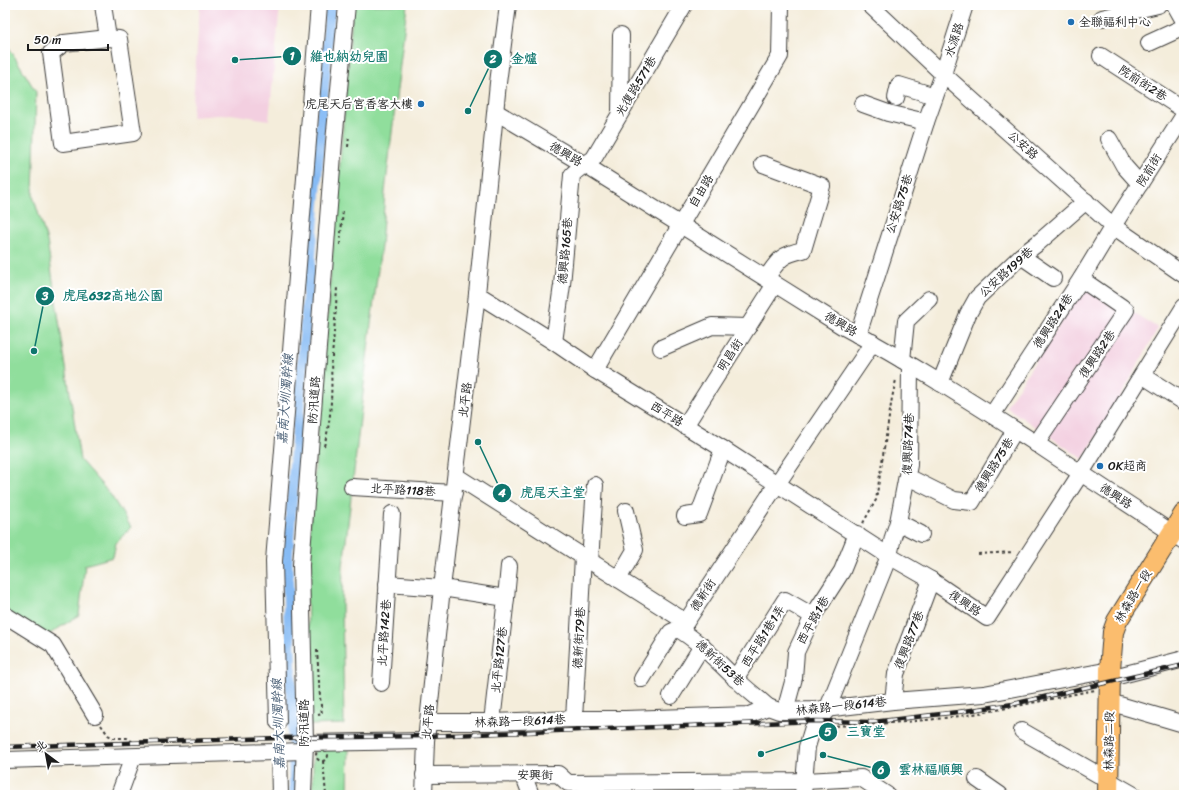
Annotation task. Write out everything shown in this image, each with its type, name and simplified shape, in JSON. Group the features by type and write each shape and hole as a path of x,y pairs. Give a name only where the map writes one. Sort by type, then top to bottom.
{"main road":[{"name":"林森路一段","path":"1110,684 1113,632 1116,620 1178,537 1184,514"},
{"name":"林森路二段","path":"1108,787 1110,684"}],"street":[{"path":"103,5 108,38"},
{"path":"278,722 274,561 319,5"},
{"name":"防汛道路","path":"303,795 305,726 301,565 333,150 347,5"},
{"name":"北平路","path":"424,795 426,741 442,588 477,294 508,5"},
{"name":"光復路571巷","path":"585,165 594,158 684,5"},
{"name":"自由路","path":"595,370 780,56 781,5"},
{"name":"公安路","path":"870,5 943,74 1113,226 1184,275"},
{"name":"水源路","path":"943,74 965,5"},
{"path":"1102,18 1158,5"},
{"path":"1175,5 1184,21"},
{"path":"1149,42 1184,27"},
{"path":"620,113 621,35"},
{"path":"108,38 119,39 133,133 63,143 51,54 64,43 108,38"},
{"name":"院前街2巷","path":"1102,56 1184,110"},
{"name":"公安路75巷","path":"865,338 926,122 943,74"},
{"path":"896,98 899,85 935,96"},
{"path":"863,104 888,113 926,122"},
{"name":"德興路","path":"496,112 585,165 770,281 940,382 1016,430 1178,537"},
{"name":"院前街","path":"1113,226 1184,114"},
{"path":"1109,139 1124,166 1140,184"},
{"name":"明昌街","path":"685,426 748,327 781,258 803,250 822,186 763,164"},
{"name":"德興路165巷","path":"554,342 562,285 572,175 576,170 585,165"},
{"name":"公安路199巷","path":"940,382 968,314 977,298 1021,256 1086,201"},
{"name":"德興路24巷","path":"992,415 1081,279 1113,226"},
{"path":"1021,256 1053,278"},
{"name":"復興路2巷","path":"1036,444 1126,310 1081,279"},
{"name":"西平路","path":"477,294 554,342 595,370 857,534 889,556"},
{"name":"復興路74巷","path":"889,556 910,465 906,321 929,298"},
{"name":"復興路","path":"889,556 931,580 987,618 1081,473 1184,307"},
{"path":"661,348 712,326 748,327"},
{"name":"德新街","path":"456,476 618,579 682,625 866,353 865,338"},
{"path":"1142,375 1184,402"},
{"name":"德興路75巷","path":"908,477 954,500 972,502 1016,430"},
{"path":"685,516 699,514 723,449"},
{"name":"德新街79巷","path":"574,719 586,560 595,485"},
{"name":"北平路118巷","path":"352,487 454,493"},
{"path":"618,579 635,550 626,511"},
{"name":"北平路142巷","path":"380,682 392,514"},
{"path":"898,522 921,534"},
{"name":"西平路1巷","path":"785,711 794,678 796,652 814,616 842,571 857,534"},
{"path":"804,788 807,747 813,727 827,710 889,556"},
{"name":"北平路127巷","path":"492,722 509,566"},
{"name":"復興路77巷","path":"893,701 896,674 931,580"},
{"name":"北平路142巷","path":"387,584 442,588"},
{"path":"442,588 506,598"},
{"name":"西平路1巷1弄","path":"736,679 785,600 814,616"},
{"path":"5,615 52,645 95,715"},
{"path":"642,679 671,632 682,625"},
{"name":"德新街53巷","path":"682,625 689,635 768,707"},
{"path":"671,696 702,646"},
{"name":"林森路一段614巷","path":"428,722 492,722 749,715 768,707 779,711 827,710 893,701 1110,684 1184,659"},
{"path":"1110,684 1184,724"},
{"path":"1022,731 1108,787 1134,795"},
{"path":"5,760 279,752 305,747 426,741"},
{"path":"279,752 280,795"},
{"path":"119,795 133,757"},
{"path":"523,774 532,795"},
{"name":"安興街","path":"424,775 558,774 568,783 643,788 804,788 861,778 888,795"},
{"path":"977,779 1000,795"}],"path":[{"path":"348,148 349,134"},
{"path":"340,247 343,223 343,204"},
{"path":"323,451 330,414 332,385 331,361 337,285"},
{"path":"857,534 876,500 892,398 906,363"},
{"path":"978,554 1008,551 1029,552"},
{"path":"305,726 314,726 315,718 322,714 317,645"},
{"path":"813,727 878,724 940,718 1002,709 1110,684"},
{"path":"95,715 108,735 113,738 127,738 134,743 135,747 133,757"},
{"path":"323,761 326,795"}],"shaded area":[{"path":"200,5 280,5 269,120 231,114 192,117"},
{"path":"1086,283 1158,328 1121,396 1083,459 1006,407"}],"green space":[{"path":"353,5 407,5 385,192 381,246 343,567 342,603 344,724 309,725 307,563"},
{"path":"5,41 36,92 33,196 47,241 80,460 110,494 131,527 116,543 113,557 85,565 79,615 45,637 5,612"},
{"path":"349,747 348,795 313,795 313,755 315,750"}],"waterway":[{"name":"嘉南大圳濁幹線","path":"295,795 287,561 330,5"}],"railway":[{"path":"5,747 278,738 426,736 817,721 873,722 1013,704 1184,665"}],"place":[{"name":"全聯福利中心","path":"1071,22"},
{"name":"維也納幼兒園","path":"235,60"},
{"name":"虎尾天后宮香客大樓","path":"421,104"},
{"name":"金爐","path":"468,111"},
{"name":"虎尾632高地公園","path":"34,351"},
{"name":"虎尾天主堂","path":"478,442"},
{"name":"OK超商","path":"1100,466"},
{"name":"三寶堂","path":"761,754"},
{"name":"雲林福順興","path":"823,755"}]}
